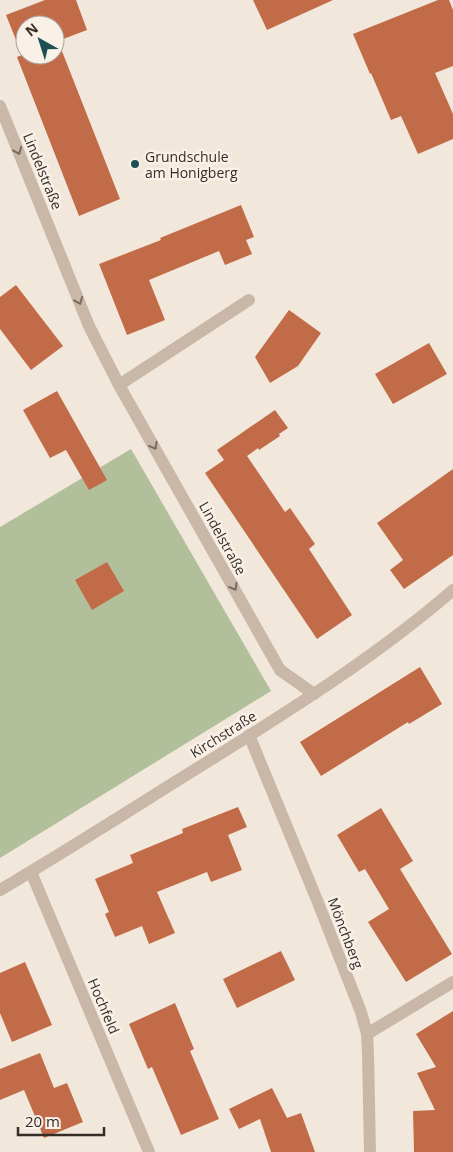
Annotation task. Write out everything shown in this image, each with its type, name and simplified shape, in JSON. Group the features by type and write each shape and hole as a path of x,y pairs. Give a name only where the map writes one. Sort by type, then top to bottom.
{"street":[{"name":"Lindelstraße","path":"0,106 90,326 119,385 280,670 314,694"},
{"path":"119,385 249,300"},
{"name":"Kirchstraße","path":"0,890 314,694 368,657 453,590"},
{"name":"Mönchberg","path":"249,736 361,1012 367,1034 370,1152"},
{"name":"Hochfeld","path":"31,872 149,1152"},
{"path":"367,1034 453,982"}],"green space":[{"path":"131,449 271,691 0,858 0,527"}],"building":[{"path":"45,0 76,0 87,30 65,38 65,15 15,15 15,38 6,15"},
{"path":"253,0 333,0 267,30"},
{"path":"438,0 449,0 453,10 453,66 435,73 453,114 453,139 418,154 401,116 391,120 353,34"},
{"path":"65,59 120,199 79,216 20,65 65,65"},
{"path":"241,205 254,237 246,240 252,254 225,265 219,251 149,280 165,320 127,335 99,264 161,240 160,238"},
{"path":"16,285 63,346 31,370 0,329 0,297"},
{"path":"289,310 321,333 298,366 270,383 255,357"},
{"path":"429,343 447,374 393,404 375,374"},
{"path":"57,391 107,480 89,490 66,450 50,458 23,410"},
{"path":"275,410 288,428 279,434 280,436 247,456 285,512 290,508 315,544 309,549 352,615 317,639 205,473 224,460 217,450"},
{"path":"453,469 453,555 404,589 390,570 403,560 377,523"},
{"path":"107,562 124,591 92,610 75,580"},
{"path":"420,667 442,704 409,724 408,722 321,776 300,742"},
{"path":"238,807 247,827 228,835 242,870 211,882 207,872 157,892 175,933 149,944 142,926 115,937 105,914 109,912 95,879 133,863 130,855 183,833 182,829"},
{"path":"381,808 413,861 400,869 452,954 406,982 368,922 389,909 365,869 359,872 337,835"},
{"path":"281,951 295,980 237,1008 223,979"},
{"path":"25,962 52,1025 12,1042 0,1013 0,973"},
{"path":"175,1003 194,1049 190,1051 219,1119 181,1135 152,1067 148,1069 129,1024"},
{"path":"453,1011 453,1152 414,1152 413,1111 435,1110 417,1073 436,1067 416,1034"},
{"path":"40,1053 54,1088 67,1083 83,1122 44,1138 24,1090 0,1100 0,1069"},
{"path":"272,1088 287,1118 301,1113 315,1152 271,1152 260,1119 239,1129 229,1109"}],"place":[{"name":"Grundschule am Honigberg","path":"135,164"}]}
